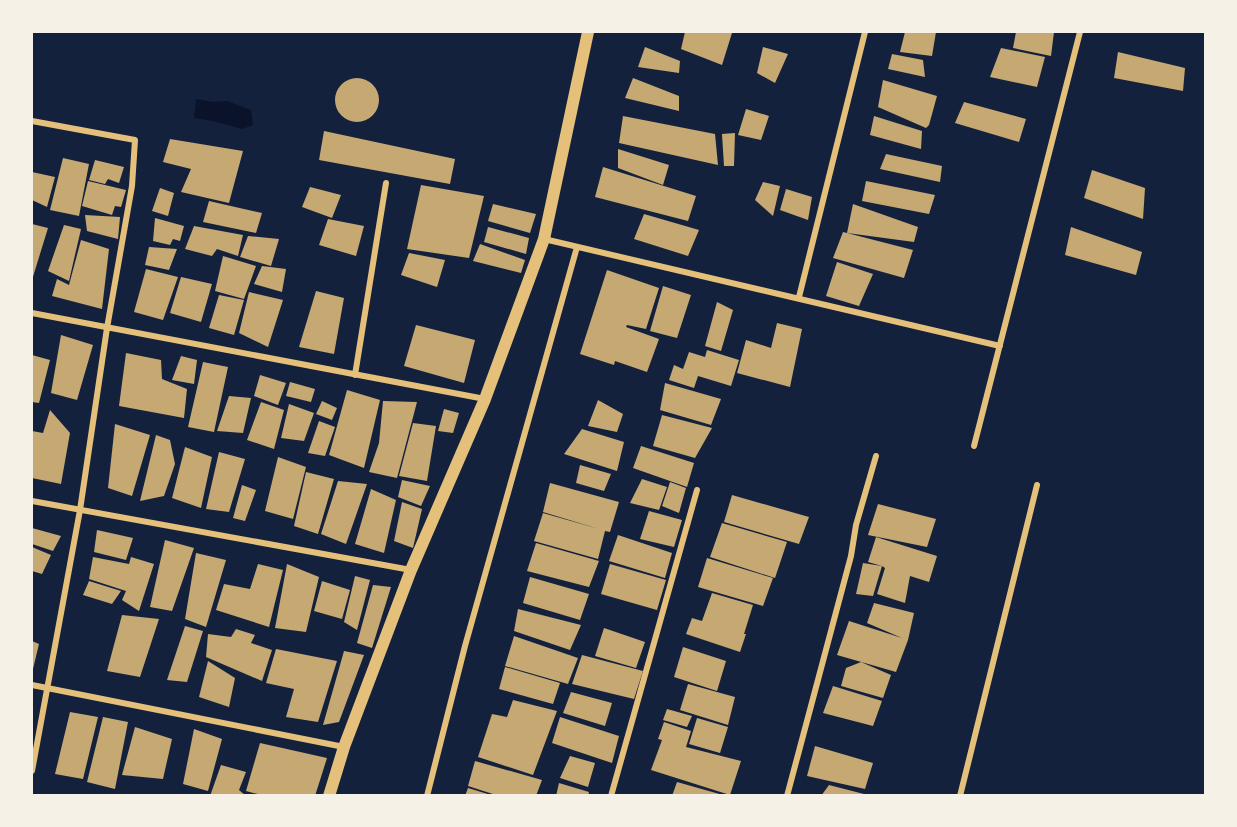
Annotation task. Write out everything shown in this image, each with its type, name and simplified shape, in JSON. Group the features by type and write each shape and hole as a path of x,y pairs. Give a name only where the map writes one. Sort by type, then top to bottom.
{"main road":[{"path":"329,795 344,747 411,570 485,399 544,239 588,32"}],"street":[{"path":"799,297 865,32"},
{"path":"974,446 1080,32"},
{"path":"32,121 135,140 132,186 107,328 80,510 32,771"},
{"path":"355,375 386,183"},
{"path":"544,239 1000,346"},
{"path":"427,795 465,646 577,247"},
{"path":"32,313 485,399"},
{"path":"787,795 851,556 856,525 876,456"},
{"path":"960,795 1038,485"},
{"path":"611,795 697,490"},
{"path":"32,501 411,570"},
{"path":"32,685 344,747"}],"water":[{"path":"196,99 213,102 227,101 251,110 253,125 242,129 194,118"}],"building":[{"path":"685,32 732,33 722,65 681,49"},
{"path":"905,32 936,32 932,56 900,52"},
{"path":"1016,32 1054,32 1051,56 1013,48"},
{"path":"645,47 680,61 679,73 638,67"},
{"path":"763,47 788,54 775,83 757,73"},
{"path":"1001,48 1045,57 1037,87 990,77"},
{"path":"1118,52 1185,68 1183,91 1114,78"},
{"path":"892,54 923,60 925,77 888,69"},
{"path":"357,78 366,79 373,84 378,91 378,109 373,116 366,121 357,122 348,121 341,116 336,109 335,100 336,91 341,84 348,79"},
{"path":"633,78 679,96 679,111 625,98"},
{"path":"883,80 937,96 929,125 926,128 878,107"},
{"path":"964,102 1026,119 1019,142 955,123"},
{"path":"746,109 769,116 761,140 738,135"},
{"path":"623,116 715,134 718,165 619,143"},
{"path":"874,116 922,131 921,149 870,135"},
{"path":"324,131 455,159 450,184 319,160"},
{"path":"735,133 734,166 724,166 722,134"},
{"path":"170,139 243,151 229,203 181,192 191,169 163,162"},
{"path":"618,149 669,165 663,185 618,168"},
{"path":"886,154 942,166 940,182 880,169"},
{"path":"63,158 89,164 79,216 50,210"},
{"path":"95,160 124,167 119,183 108,179 105,184 89,180"},
{"path":"603,167 696,196 688,221 595,197"},
{"path":"1092,170 1145,188 1143,219 1084,198"},
{"path":"32,172 55,177 47,207 32,200"},
{"path":"88,181 126,190 121,207 115,206 112,215 82,206"},
{"path":"866,181 935,195 929,214 862,201"},
{"path":"763,182 780,186 773,216 755,200"},
{"path":"421,185 484,196 469,258 407,249"},
{"path":"310,187 341,195 332,218 302,207"},
{"path":"160,188 174,193 168,216 152,211"},
{"path":"786,189 812,197 808,220 780,210"},
{"path":"209,201 262,213 256,233 203,222"},
{"path":"493,204 536,214 530,233 488,221"},
{"path":"853,204 918,227 914,242 847,233"},
{"path":"644,214 699,230 688,256 634,239"},
{"path":"85,215 120,217 118,239 87,231"},
{"path":"155,218 184,226 180,241 173,239 170,245 153,241"},
{"path":"328,219 364,226 356,256 319,245"},
{"path":"32,224 48,228 32,280"},
{"path":"64,225 81,229 69,281 48,271"},
{"path":"194,226 243,235 238,256 217,249 212,256 185,249"},
{"path":"488,227 529,238 526,254 484,242"},
{"path":"1071,227 1142,252 1136,275 1065,255"},
{"path":"843,232 913,250 904,278 833,258"},
{"path":"248,236 279,239 271,266 240,257"},
{"path":"81,240 109,249 102,309 52,296 57,279 69,285"},
{"path":"480,244 525,260 521,273 473,261"},
{"path":"149,247 177,249 169,270 145,265"},
{"path":"409,253 445,260 437,287 401,275"},
{"path":"223,256 256,266 244,299 215,291"},
{"path":"837,262 873,274 859,306 826,296"},
{"path":"262,266 286,269 282,292 254,284"},
{"path":"146,269 178,277 163,320 134,312"},
{"path":"607,270 659,288 646,329 627,325 626,327 659,339 647,372 615,361 614,365 580,354"},
{"path":"181,277 212,284 201,322 170,313"},
{"path":"663,286 691,295 677,338 650,331"},
{"path":"316,291 344,298 334,354 299,347"},
{"path":"249,292 283,300 268,347 239,333"},
{"path":"219,295 244,300 234,335 209,328"},
{"path":"717,302 733,310 721,351 705,346"},
{"path":"777,323 802,329 790,387 737,373 746,340 771,348"},
{"path":"416,325 475,340 464,383 404,366"},
{"path":"61,335 93,345 77,400 51,393"},
{"path":"707,350 739,360 731,386 698,376 694,388 669,380 674,365 683,369 689,352 705,357"},
{"path":"126,353 161,360 162,379 187,389 184,418 119,406"},
{"path":"32,355 50,360 39,403 32,402"},
{"path":"181,356 197,360 194,384 172,380"},
{"path":"203,362 228,367 214,432 188,427"},
{"path":"260,375 286,383 278,405 254,396"},
{"path":"290,382 315,389 311,402 286,396"},
{"path":"665,383 721,399 711,425 660,410"},
{"path":"347,390 380,400 364,468 329,455"},
{"path":"229,396 251,398 243,433 217,431"},
{"path":"598,400 623,414 617,432 588,426"},
{"path":"322,401 337,408 332,420 316,414"},
{"path":"383,401 417,402 397,478 369,472 379,443"},
{"path":"261,402 284,410 274,449 247,440"},
{"path":"289,404 314,413 304,441 281,438"},
{"path":"444,409 459,413 453,433 438,431"},
{"path":"50,410 70,433 61,484 32,478 32,431 43,433"},
{"path":"662,415 712,428 695,458 653,446"},
{"path":"319,421 335,427 325,456 308,453"},
{"path":"413,423 436,426 427,481 399,476"},
{"path":"115,424 150,435 132,496 108,488"},
{"path":"582,429 624,442 617,471 564,454"},
{"path":"156,435 170,440 175,464 164,496 140,501"},
{"path":"641,446 694,463 687,487 633,468"},
{"path":"185,447 212,457 201,508 172,498"},
{"path":"219,452 245,459 229,512 206,509"},
{"path":"278,457 306,467 293,519 265,511"},
{"path":"580,465 611,474 604,491 576,483"},
{"path":"306,472 334,479 318,534 294,526"},
{"path":"642,479 667,487 659,510 630,503"},
{"path":"402,480 430,486 421,506 398,497"},
{"path":"338,481 367,484 346,544 321,534"},
{"path":"670,482 686,488 679,513 662,506"},
{"path":"550,483 619,502 610,532 605,531 598,559 534,541 543,513 599,529 543,512"},
{"path":"242,485 256,490 245,521 233,518"},
{"path":"371,489 396,500 384,553 355,544"},
{"path":"732,495 809,517 799,544 724,522"},
{"path":"402,502 422,509 413,548 394,541"},
{"path":"878,504 936,519 927,547 868,535"},
{"path":"649,511 682,520 674,547 640,539"},
{"path":"722,523 787,542 775,578 710,557"},
{"path":"32,528 61,536 53,551 32,544"},
{"path":"97,530 133,538 126,560 94,552"},
{"path":"618,535 672,553 665,578 609,561"},
{"path":"876,537 937,556 929,582 910,576 905,603 877,594 885,568 868,562"},
{"path":"165,540 194,548 172,611 150,607"},
{"path":"536,543 599,561 589,587 527,571"},
{"path":"32,547 51,555 42,574 32,571"},
{"path":"196,553 226,560 206,627 185,619"},
{"path":"93,557 129,564 131,557 154,564 139,611 122,600 126,591 89,579"},
{"path":"707,558 773,578 763,606 698,587"},
{"path":"863,563 882,566 873,596 856,594"},
{"path":"258,564 283,570 269,627 216,610 224,584 250,589"},
{"path":"287,564 319,577 306,632 275,628"},
{"path":"610,564 666,580 657,610 601,594"},
{"path":"355,576 370,580 357,630 344,622"},
{"path":"530,577 589,594 580,620 523,603"},
{"path":"89,581 121,591 112,604 83,595"},
{"path":"322,581 350,590 342,619 314,611"},
{"path":"373,585 391,587 372,648 357,643"},
{"path":"712,593 753,605 740,652 686,634 692,618 702,621"},
{"path":"874,603 914,613 908,640 896,672 837,655 849,621 902,638 867,623"},
{"path":"518,609 581,625 570,650 514,631"},
{"path":"122,615 159,619 140,677 107,671"},
{"path":"185,626 203,631 187,682 167,680"},
{"path":"604,628 645,642 636,668 595,656"},
{"path":"236,629 255,635 251,643 272,650 262,681 206,657 208,634 231,637"},
{"path":"514,636 578,658 568,684 505,666"},
{"path":"32,641 39,644 33,669 32,668"},
{"path":"683,647 726,661 717,691 674,677"},
{"path":"276,649 337,661 318,722 286,717 294,689 266,683"},
{"path":"344,651 364,655 339,722 323,725"},
{"path":"582,655 643,671 634,699 572,684"},
{"path":"208,661 235,678 229,707 199,697"},
{"path":"861,662 891,675 883,698 841,686 846,668"},
{"path":"505,667 560,683 553,704 499,689"},
{"path":"688,684 735,697 728,725 680,710"},
{"path":"833,686 882,701 873,726 823,713"},
{"path":"571,692 612,703 605,726 563,713"},
{"path":"513,700 557,711 533,775 478,757 492,714 507,717"},
{"path":"667,709 692,716 687,727 663,720"},
{"path":"70,712 98,717 83,779 55,774"},
{"path":"103,717 128,722 115,789 87,782"},
{"path":"560,717 619,736 612,763 552,743"},
{"path":"697,718 728,727 720,753 689,744"},
{"path":"664,722 691,731 686,747 741,761 730,795 651,770 662,740 658,739"},
{"path":"135,727 172,739 163,779 122,775"},
{"path":"194,729 222,739 208,791 183,784"},
{"path":"260,743 327,758 315,796 265,796 246,791"},
{"path":"815,746 873,763 865,789 807,776"},
{"path":"570,756 595,763 588,787 560,778"},
{"path":"475,761 542,780 536,796 499,796 468,786"},
{"path":"221,765 246,772 239,790 246,796 210,796"},
{"path":"677,782 723,795 723,796 672,796"},
{"path":"559,783 589,792 588,796 556,796"},
{"path":"829,785 864,794 863,796 821,796"},
{"path":"468,788 491,795 465,796"}]}
